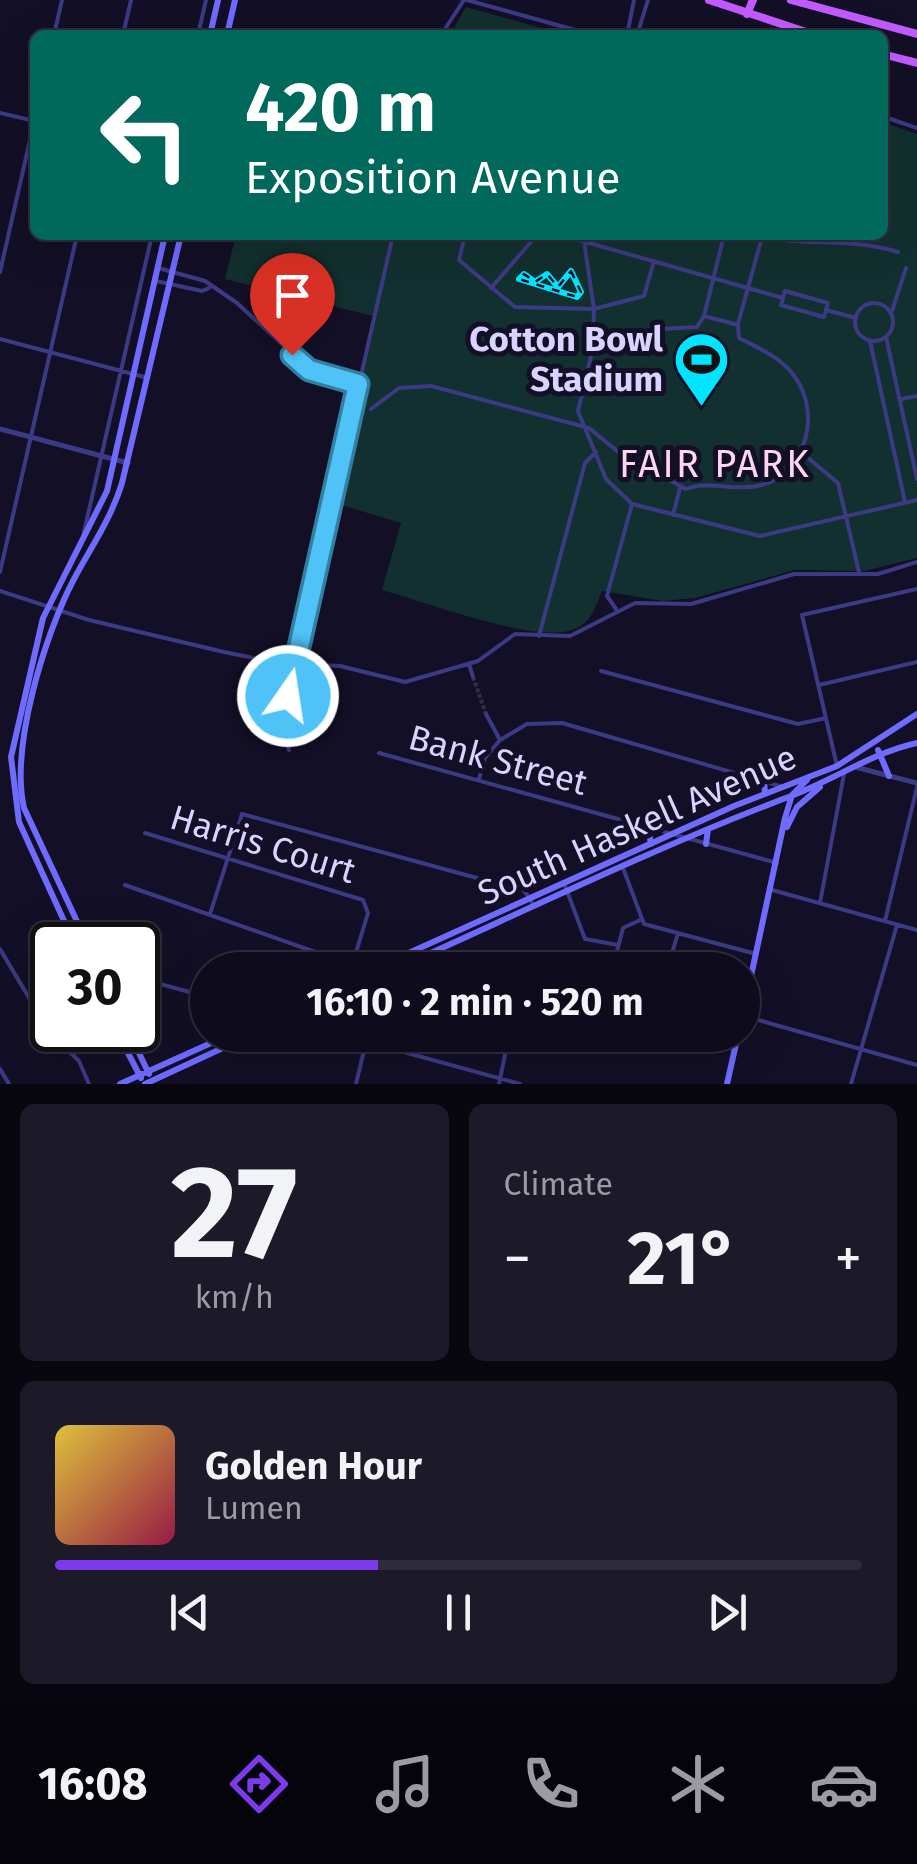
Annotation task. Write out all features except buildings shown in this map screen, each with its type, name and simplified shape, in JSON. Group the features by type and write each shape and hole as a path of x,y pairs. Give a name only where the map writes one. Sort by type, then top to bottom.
{"main road":[{"path":"211,30 218,0"},
{"path":"230,30 235,0"},
{"path":"709,0 799,30"},
{"path":"747,14 753,0"},
{"path":"791,0 917,34"},
{"path":"888,56 917,63"},
{"path":"64,922 19,822 12,797 11,757 48,605 98,513 116,460 164,240"},
{"path":"77,922 28,818 20,784 22,749 60,610 110,517 128,463 179,240"},
{"name":"South Haskell Avenue","path":"411,952 672,834 837,766 917,714"},
{"path":"876,742 889,776"},
{"name":"South Haskell Avenue","path":"433,952 708,828 844,774 880,752 917,742"},
{"path":"782,842 792,796 812,776"},
{"path":"764,778 766,794"},
{"path":"756,952 782,842 797,807 828,781"},
{"path":"784,787 797,807"},
{"path":"768,804 780,808 785,818"},
{"path":"648,828 652,844"},
{"path":"706,844 708,828"},
{"path":"130,1052 149,1083 215,1052"},
{"path":"136,1052 143,1074"},
{"path":"120,1084 192,1052"},
{"path":"726,1084 734,1052"}],"street":[{"path":"55,30 62,0"},
{"path":"124,30 131,0"},
{"path":"199,30 206,0"},
{"path":"445,30 466,0 575,30"},
{"path":"628,30 634,0"},
{"path":"639,30 648,0"},
{"path":"0,113 30,119"},
{"path":"888,118 917,128"},
{"path":"0,272 30,142"},
{"path":"0,572 76,240"},
{"path":"82,542 151,240"},
{"path":"289,750 281,728 391,240"},
{"path":"464,240 459,260 516,307 594,309 646,295 654,261"},
{"path":"490,289 533,240"},
{"path":"580,240 782,298"},
{"path":"592,348 643,330 696,327 704,316 723,240"},
{"path":"370,409 390,392 423,384 583,426 622,455 666,474 680,488 764,484 781,476 801,452 808,416 800,384 780,361 739,338 738,325 757,240"},
{"path":"779,240 857,244 898,252"},
{"path":"584,241 594,309 592,348 578,411 606,479 632,504 752,536 917,500"},
{"path":"158,268 204,280 210,288 237,303 309,370 358,384"},
{"path":"870,341 886,337 893,326 892,314 906,268"},
{"path":"155,280 202,291 210,288"},
{"path":"784,291 828,303 826,310 824,317 780,305 784,291"},
{"path":"856,318 871,304 883,306 892,314"},
{"path":"826,310 856,318"},
{"path":"704,316 738,325"},
{"path":"856,318 858,332 870,341 906,503"},
{"path":"886,337 917,479"},
{"path":"0,339 148,378"},
{"path":"900,400 917,396"},
{"path":"0,429 128,463"},
{"path":"539,636 585,464 596,452"},
{"path":"801,452 838,483 860,574"},
{"path":"672,515 680,488"},
{"path":"617,610 607,596 632,504"},
{"path":"327,527 336,529"},
{"path":"0,591 224,652 296,664 340,666 405,682 469,664 515,634 570,636 635,603 676,606 710,600 794,574 887,572 917,562"},
{"path":"837,766 802,615 917,589"},
{"path":"818,685 917,662"},
{"path":"469,664 472,677"},
{"path":"601,671 798,724 826,718"},
{"path":"486,714 500,740"},
{"path":"478,780 486,758 500,740 527,724 554,722 764,778 784,787"},
{"name":"Bank Street","path":"380,753 776,864"},
{"path":"855,767 917,785 885,922"},
{"path":"820,903 844,774"},
{"path":"210,914 242,814 488,881 512,882 534,907"},
{"name":"Harris Court","path":"145,833 366,903 368,913 356,952"},
{"path":"622,867 642,920"},
{"path":"564,883 585,939 618,945"},
{"path":"125,885 316,952"},
{"path":"771,890 917,930"},
{"path":"616,952 623,928 642,920 749,952"},
{"path":"852,1084 897,924"},
{"path":"672,952 678,933"},
{"path":"0,949 57,1042 79,1061 89,1084"},
{"path":"160,984 190,992"},
{"path":"760,1022 917,1065"},
{"path":"356,1084 364,1052"},
{"path":"400,1052 520,1084"},
{"path":"499,1081 505,1052"},
{"path":"0,1068 9,1084"}],"green space":[{"path":"466,7 548,30 453,30"},
{"path":"888,124 917,134 917,558 864,571 795,570 695,598 663,601 602,591 586,621 560,632 511,627 382,590 401,523 335,503 373,316 225,279 235,240 888,240"}],"tunnel":[{"path":"473,677 486,714"}],"railway":[{"path":"571,271 581,292 577,297 519,279 524,274 535,282 547,274 558,287 571,271"}],"place":[{"name":"Cotton Bowl Stadium","path":"702,408"}],"district":[{"name":"FAIR PARK","path":"715,464"}],"route":[{"path":"288,696 358,384 309,370 292,355"}]}
